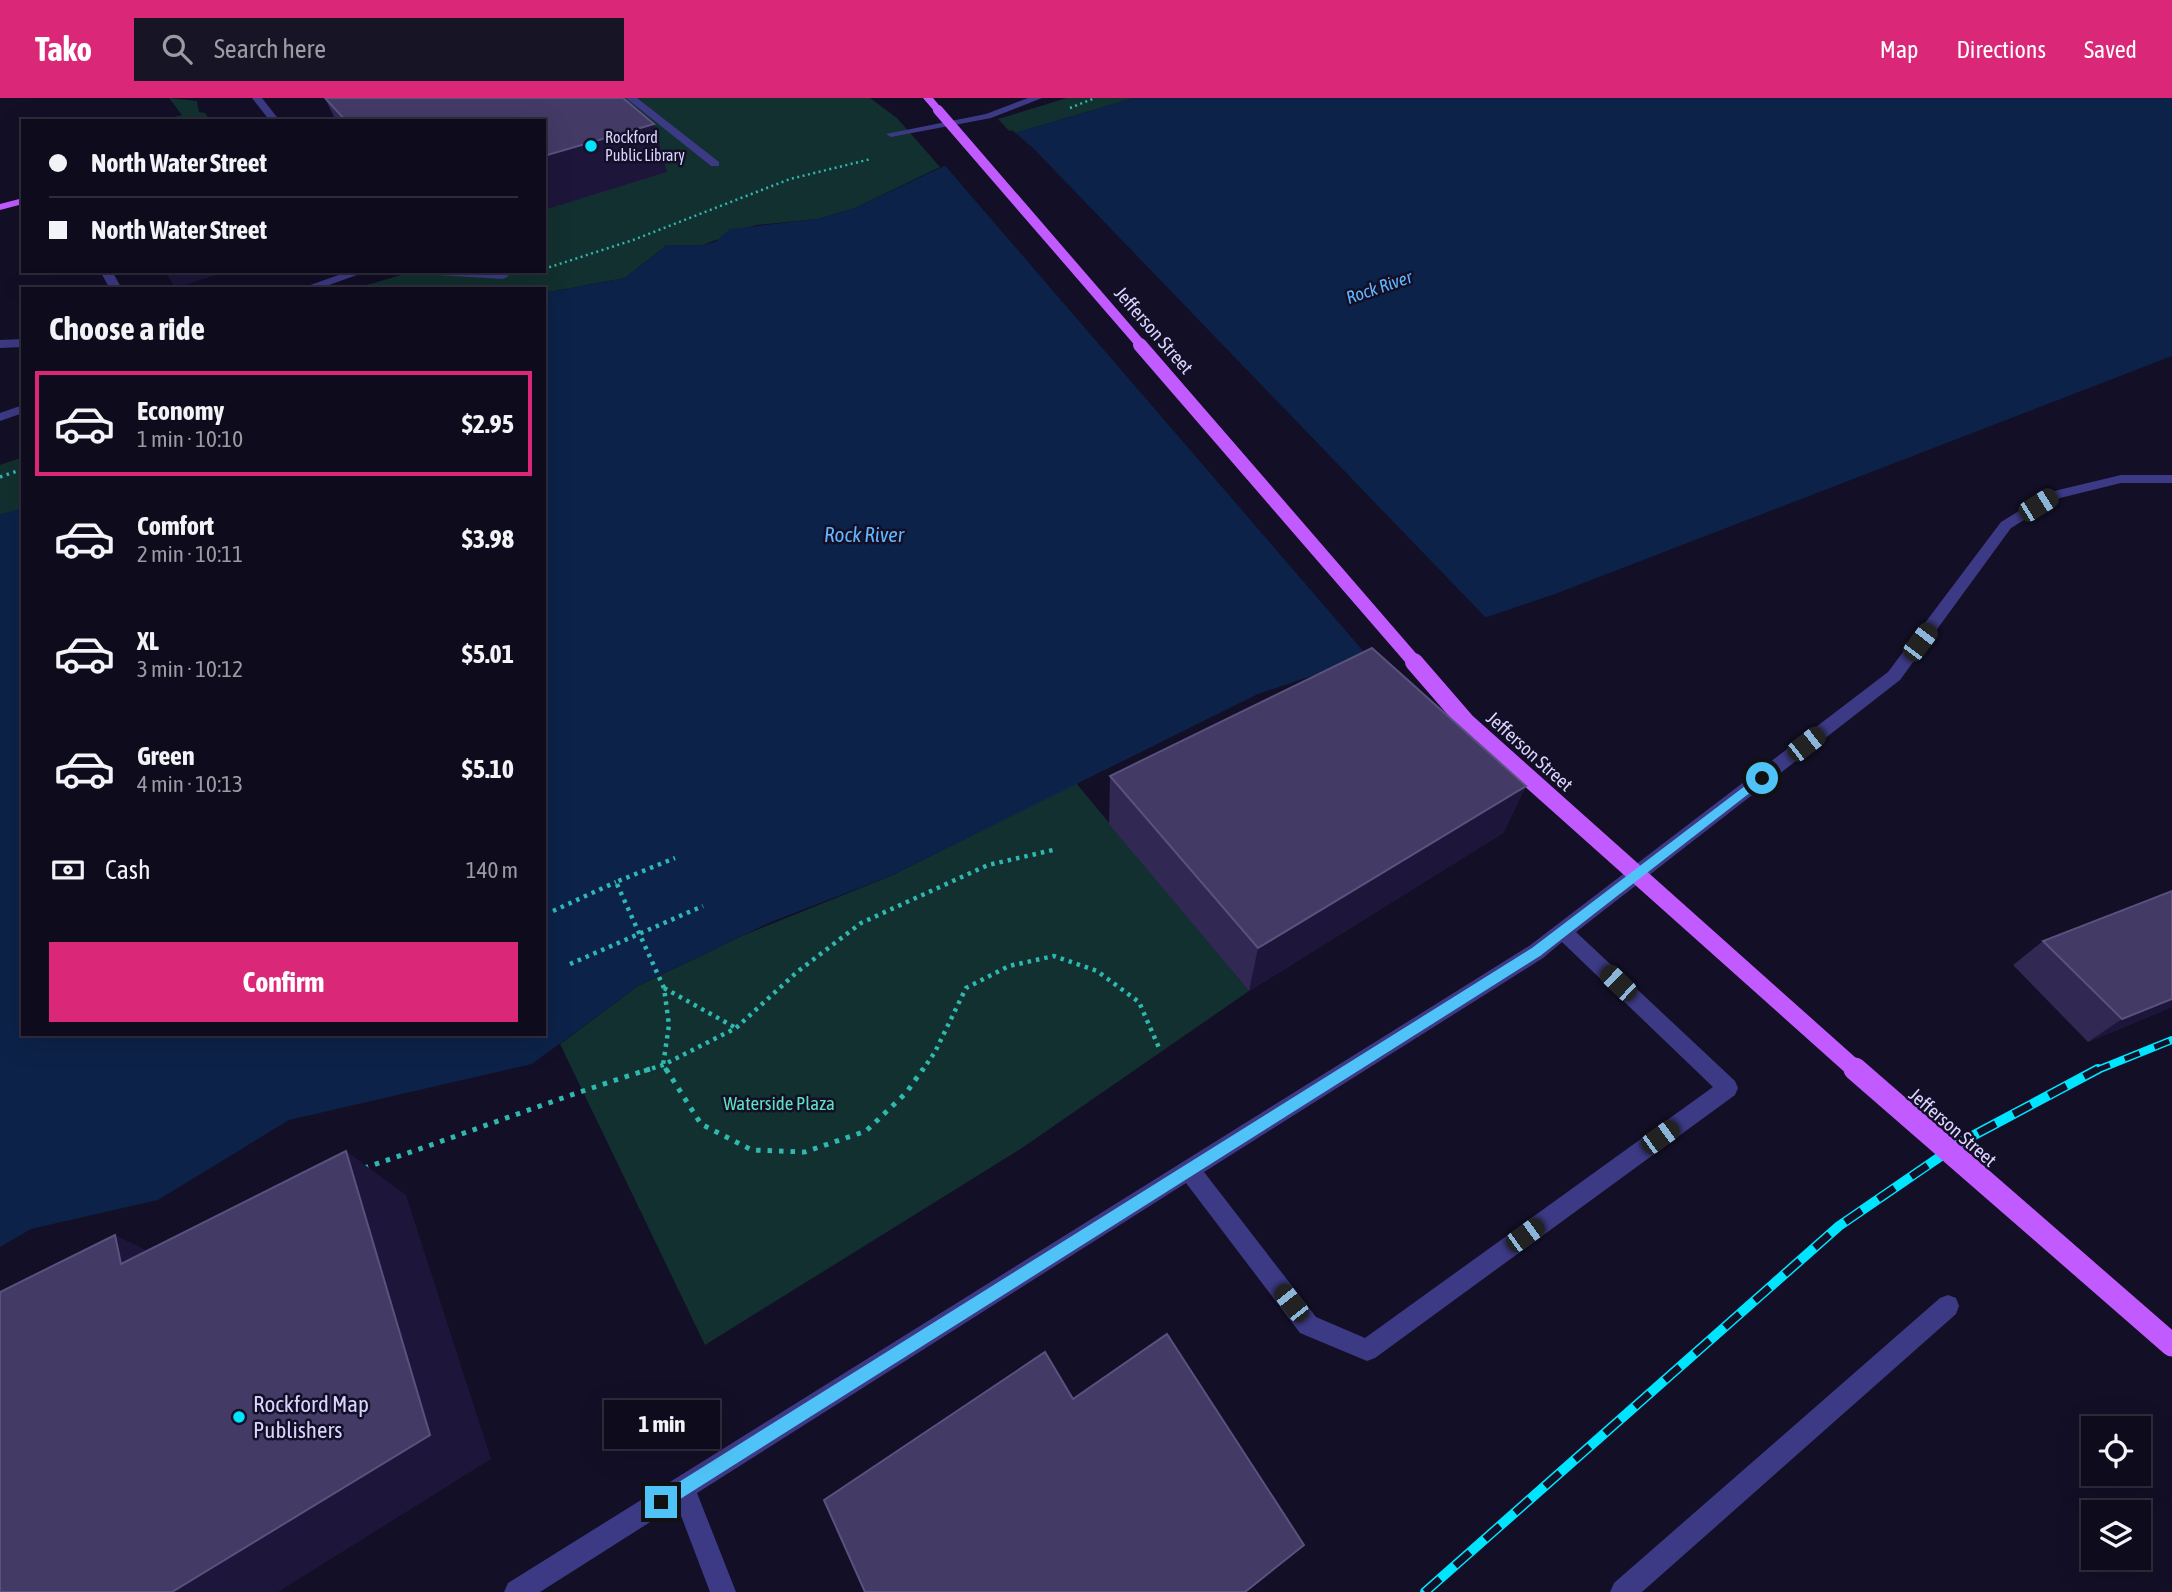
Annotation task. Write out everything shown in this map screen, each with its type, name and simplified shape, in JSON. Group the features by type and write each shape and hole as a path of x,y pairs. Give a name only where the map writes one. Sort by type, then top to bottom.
{"main road":[{"name":"Jefferson Street","path":"933,104 1466,722 1797,1018 2172,1345"},
{"path":"0,207 21,202"}],"street":[{"path":"257,98 273,119"},
{"path":"631,98 715,164"},
{"path":"891,134 988,116 1037,98"},
{"path":"311,287 357,273"},
{"path":"492,273 503,276"},
{"path":"0,344 21,343"},
{"path":"0,417 21,410"},
{"path":"517,1592 1536,952 1894,676 2006,525 2054,495 2121,479 2172,479"},
{"path":"1189,1170 1308,1325 1367,1350 1728,1088 1563,930"},
{"path":"1623,1592 1948,1306"},
{"path":"683,1489 723,1592"}],"path":[{"path":"546,268 633,240 790,179 871,159"},
{"path":"0,477 21,470"},
{"path":"359,1170 463,1135 566,1095 663,1065 736,1028 797,972 861,923 988,865 1053,850"},
{"path":"553,911 616,881 676,858"},
{"path":"616,881 664,988 668,1025 663,1065 701,1124 752,1150 805,1152 866,1131 906,1093 935,1052 966,988 1009,966 1054,956 1097,971 1139,1002 1160,1050"},
{"path":"570,964 703,906"},
{"path":"664,988 736,1028"}],"green space":[{"path":"169,98 197,101 199,112 205,113 210,119 171,118 182,115"},
{"path":"480,98 870,98 897,118 940,167 855,208 818,219 756,225 703,245 667,245 625,278 546,293 546,287 360,287 408,273 546,273 546,119 538,119"},
{"path":"1067,98 1134,98 1012,134 998,119"},
{"path":"21,458 21,509 0,515 0,465"},
{"name":"Waterside Plaza","path":"1076,783 1249,991 1022,1148 705,1345 560,1044 638,986 744,935 893,875"}],"water":[{"name":"Rock River","path":"1134,98 2172,98 2172,356 1555,594 1258,694 893,875 771,922 638,986 532,1064 289,1120 158,1200 31,1229 0,1247 0,515 21,509 21,1036 546,1036 546,293 625,278 667,245 703,245 715,242 730,229 818,219 855,208 1012,134"}],"pier":[{"path":"1012,130 1033,148 1488,620 1371,660 942,162"}],"building":[{"path":"325,98 623,98 654,124 546,155 546,119 344,119"},
{"path":"1372,648 1526,786 1258,948 1110,776"},
{"path":"2172,891 2172,999 2122,1019 2043,941"},
{"name":"Rockford Map Publishers","path":"346,1151 430,1435 172,1592 0,1592 0,1292 115,1235 121,1264"},
{"path":"1167,1334 1304,1545 1245,1592 865,1592 824,1500 1045,1352 1073,1399"}],"railway":[{"path":"2095,1071 2172,1040"},
{"path":"1425,1592 1839,1226 1963,1141 2098,1069"}],"place":[{"name":"Rockford Public Library","path":"591,146"},
{"name":"Rockford Map Publishers","path":"239,1417"}],"route":[{"path":"661,1502 1536,952 1762,778"}]}
